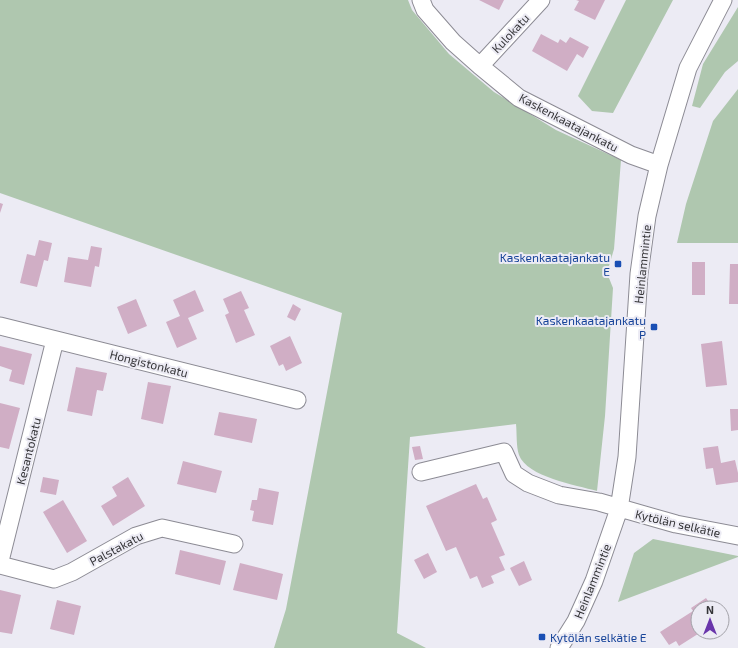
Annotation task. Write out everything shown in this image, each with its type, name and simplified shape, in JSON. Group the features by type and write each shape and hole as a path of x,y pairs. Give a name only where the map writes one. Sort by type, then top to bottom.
{"street":[{"name":"Kaskenkaatajankatu","path":"421,0 426,10 453,42 519,98 631,155 659,165"},
{"name":"Kulokatu","path":"480,66 541,0"},
{"name":"Heinlammintie","path":"559,648 576,621 594,581 619,509 627,457 639,274 647,216 659,165 688,68 723,0"},
{"name":"Hongistonkatu","path":"0,326 297,400"},
{"name":"Kesantokatu","path":"0,561 55,340"},
{"name":"Kytölän selkätie","path":"421,472 504,452 514,474 528,483 559,495 599,502 619,509 676,524 738,536"},
{"name":"Palstakatu","path":"0,565 54,579 72,572 136,536 162,528 234,544"}],"green space":[{"path":"0,0 408,0 412,10 449,54 494,92 556,130 621,160 614,249 607,273 613,288 605,416 597,491 553,479 532,469 524,463 518,451 516,424 410,437 397,633 426,648 274,648 286,609 342,313 0,193"},
{"path":"626,0 673,0 613,113 592,111 578,96"},
{"path":"738,7 738,61 725,72 700,108 692,106 703,64"},
{"path":"738,89 738,243 677,243 686,204 713,121"},
{"path":"653,539 738,557 618,602 634,553"}],"building":[{"path":"479,0 504,0 499,10"},
{"path":"576,0 605,0 595,20 574,10 579,1"},
{"path":"541,34 558,43 560,39 566,43 570,37 589,47 583,58 577,54 567,71 532,51"},
{"path":"0,203 3,204 0,213"},
{"path":"39,240 52,243 48,261 44,260 37,287 20,283 27,254 35,256"},
{"path":"91,246 102,248 99,267 95,266 91,287 64,282 68,257 88,260"},
{"path":"692,262 705,262 705,295 692,295"},
{"path":"730,264 738,264 738,304 729,304"},
{"path":"195,290 204,311 188,318 197,339 177,348 166,322 180,316 173,300"},
{"path":"241,291 249,308 244,310 255,335 236,343 225,315 229,313 223,299"},
{"path":"136,299 147,326 128,334 117,307"},
{"path":"293,304 301,309 295,321 287,317"},
{"path":"290,336 302,363 286,371 283,364 279,366 270,346"},
{"path":"722,341 727,385 706,387 701,344"},
{"path":"0,346 32,354 24,385 9,381 12,370 0,366"},
{"path":"76,367 107,373 103,391 97,390 92,416 67,411"},
{"path":"148,382 171,386 163,424 141,419"},
{"path":"0,403 20,408 9,449 0,447"},
{"path":"730,409 738,409 738,430 731,431"},
{"path":"219,412 257,419 252,443 214,435"},
{"path":"420,446 423,459 415,460 412,447"},
{"path":"718,446 721,463 735,460 738,473 738,482 716,485 713,468 706,469 703,448"},
{"path":"183,461 222,471 216,493 177,484"},
{"path":"43,477 59,480 56,495 40,492"},
{"path":"128,477 145,506 113,526 101,506 117,496 112,487"},
{"path":"476,484 483,499 487,497 497,520 491,523 505,555 499,557 505,570 491,576 494,583 482,588 477,576 470,579 456,547 446,551 426,506"},
{"path":"259,488 279,492 273,525 252,521 254,511 250,510 252,500 257,500"},
{"path":"63,500 87,541 67,553 43,512"},
{"path":"180,550 226,561 220,585 175,574"},
{"path":"428,553 437,572 424,579 414,560"},
{"path":"524,561 532,580 519,586 510,568"},
{"path":"240,563 283,574 277,600 233,590"},
{"path":"0,590 21,595 12,634 0,632"},
{"path":"57,600 81,606 74,635 50,629"},
{"path":"690,613 690,639 679,646 676,641 669,645 660,632"}],"place":[{"name":"Kaskenkaatajankatu E","path":"618,264"},
{"name":"Kaskenkaatajankatu P","path":"654,327"},
{"name":"Kytölän selkätie E","path":"542,637"}]}
